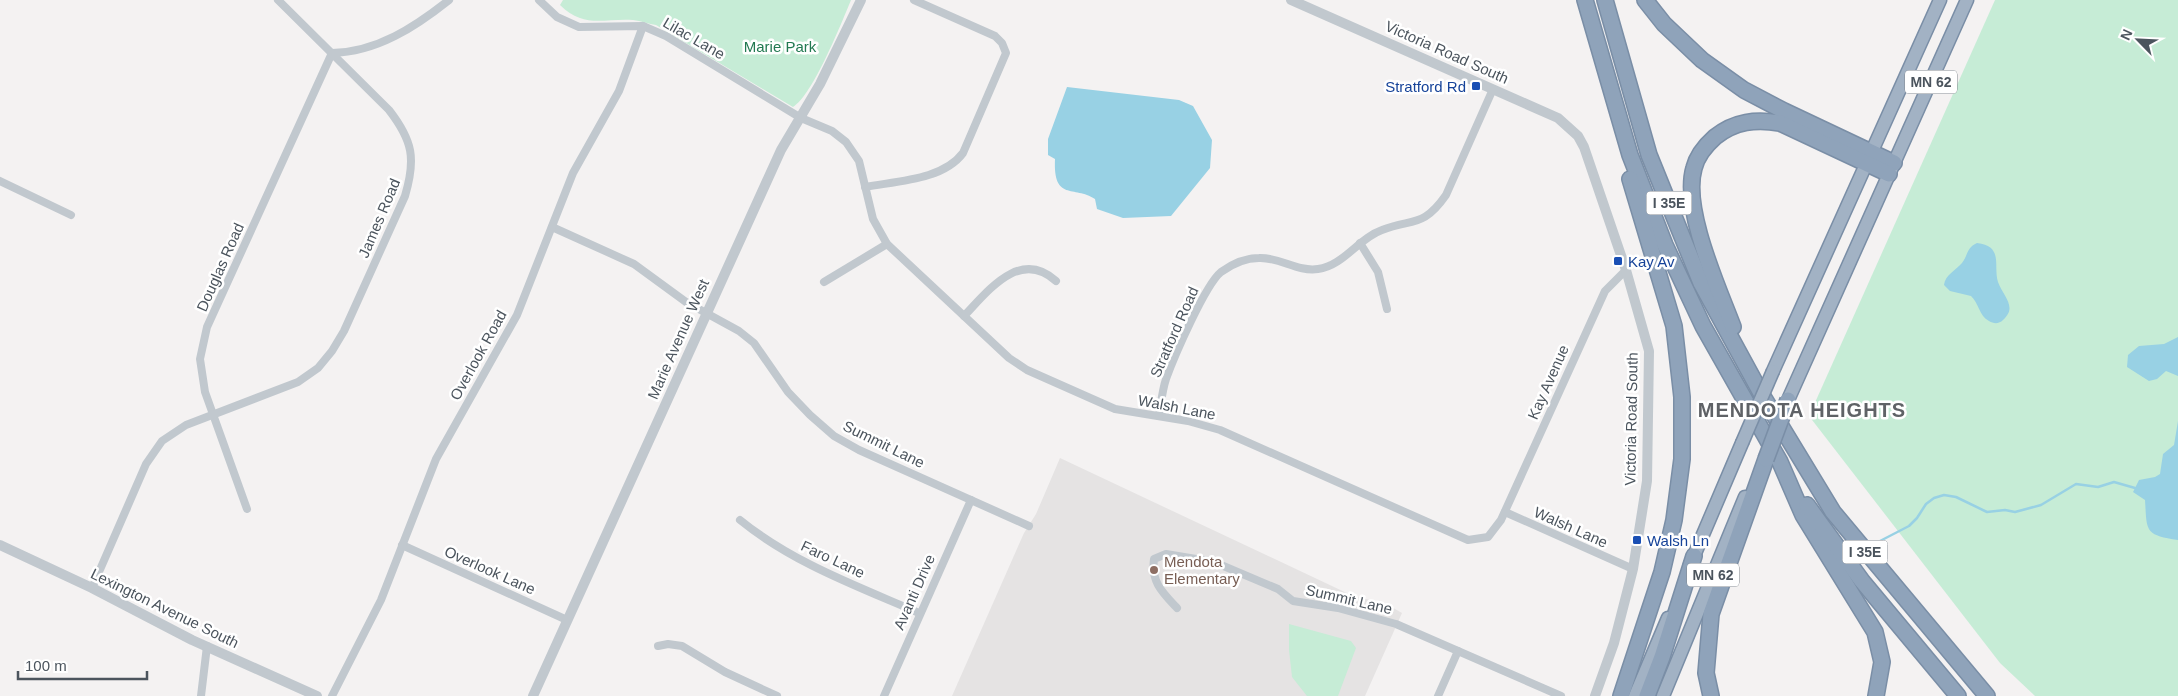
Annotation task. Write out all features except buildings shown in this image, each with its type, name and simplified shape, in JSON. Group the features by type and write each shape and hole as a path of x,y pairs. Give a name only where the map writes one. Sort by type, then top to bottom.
{"highway":[{"name":"I 35E","path":"1585,0 1630,155 1665,245 1703,326 1788,477 1862,581 1958,696"},
{"name":"I 35E","path":"1605,0 1651,160 1701,283 1762,395 1832,512 1987,696"},
{"path":"1645,0 1664,24 1702,60 1744,90 1869,158"},
{"name":"MN 62","path":"1635,696 1773,371 1940,0"},
{"name":"MN 62","path":"1788,400 1967,0"},
{"path":"1602,63 1617,134 1674,326 1682,396 1682,459 1674,520 1662,572 1621,696"},
{"path":"1762,395 1742,349 1697,229 1692,188 1693,170 1698,158 1709,142 1724,130 1742,122 1762,120 1780,123 1892,168"},
{"path":"1711,696 1706,673 1711,614 1765,457 1788,400"},
{"name":"MN 62","path":"1663,696 1765,457"},
{"path":"1788,477 1803,515 1875,632 1882,662 1876,696"},
{"path":"1646,696 1662,657 1694,556"}],"street":[{"name":"James Road","path":"213,416 298,382 318,368 332,351 344,331 406,196 412,173 411,150 403,128 389,110 278,0"},
{"path":"332,53 344,53 366,48 397,36 425,20 449,0"},
{"name":"Lilac Lane","path":"539,0 557,17 579,26 643,26 666,36 800,118"},
{"name":"Marie Avenue West","path":"533,696 781,150 833,59 861,0"},
{"path":"866,187 938,173 955,163 963,152 1006,53 1002,42 995,36 914,0"},
{"name":"Victoria Road South","path":"1291,0 1558,118 1578,136 1584,147 1626,270 1649,350 1647,481 1633,569 1614,643 1596,696"},
{"name":"Overlook Road","path":"332,696 381,600 436,459 517,315 573,173 619,91 643,26"},
{"name":"Douglas Road","path":"247,509 205,392 200,359 208,327 332,53"},
{"name":"Stratford Road","path":"1159,416 1166,380 1206,292 1220,273 1238,262 1259,258 1278,260 1302,269 1319,269 1334,263 1360,243 1382,230 1418,221 1437,207 1446,195 1493,89"},
{"name":"Walsh Lane","path":"800,118 832,131 846,142 859,161 873,219 887,244 1009,358 1028,370 1115,409 1188,421 1220,430 1468,540 1488,537 1494,531 1505,512 1633,569"},
{"path":"0,181 71,215"},
{"name":"Summit Lane","path":"552,227 634,264 686,302 739,331 754,342 788,392 810,416 834,436 859,450 1030,526"},
{"path":"1360,243 1378,272 1387,309"},
{"path":"824,282 887,244"},
{"path":"964,316 994,283 1013,272 1030,268 1048,274 1056,281"},
{"name":"Kay Avenue","path":"1505,512 1605,291 1626,270"},
{"path":"92,588 146,464 162,441 186,426 213,416"},
{"name":"Avanti Drive","path":"884,696 971,500"},
{"name":"Faro Lane","path":"740,520 764,540 797,559 919,614"},
{"name":"Lexington Avenue South","path":"0,545 92,588 207,646 317,696"},
{"name":"Overlook Lane","path":"402,545 567,620"},
{"name":"Summit Lane","path":"1177,608 1161,592 1152,573 1154,559 1166,554 1214,562 1278,590 1293,601 1338,608 1396,624 1561,696"},
{"path":"658,646 668,644 682,646 725,672 768,694 777,696"},
{"path":"201,696 207,646"},
{"path":"1438,696 1458,651"}],"shaded area":[{"name":"Mendota Elementary","path":"1060,458 1351,595 1388,605 1402,613 1365,696 952,696 1024,533 1036,514"}],"green space":[{"name":"Marie Park","path":"563,0 851,0 818,74 801,100 793,107 656,25 633,20 586,20 577,17 560,5"},
{"path":"1995,0 2178,0 2178,696 2035,696 2000,663 1809,416"},
{"path":"1289,624 1351,641 1356,648 1338,696 1307,696 1292,677"}],"water":[{"path":"1067,87 1179,100 1193,106 1212,140 1210,168 1171,216 1123,218 1097,209 1095,199 1087,195 1061,187 1055,172 1055,159 1048,155 1048,139"},
{"path":"1977,243 1991,248 1994,252 1998,282 2008,301 2009,311 1998,323 1993,323 1986,319 1971,296 1950,291 1944,285 1949,275 1962,263 1969,249"},
{"path":"2178,337 2178,376 2166,371 2157,379 2149,381 2127,367 2128,355 2139,346 2164,344"},
{"path":"2178,421 2178,540 2159,536 2150,530 2146,519 2145,500 2133,492 2139,480 2155,477 2160,474 2163,454 2174,445"}],"waterway":[{"path":"1880,541 1909,526 1926,504 1934,498 1944,495 1956,497 1987,512 2005,510 2015,512 2041,505 2076,484 2098,487 2114,482 2135,488"}],"place":[{"name":"Stratford Rd","path":"1476,86"},
{"name":"Kay Av","path":"1618,261"},
{"name":"Walsh Ln","path":"1637,540"},
{"name":"Mendota Elementary","path":"1154,570"}],"district":[{"name":"MENDOTA HEIGHTS","path":"1802,410"}]}
